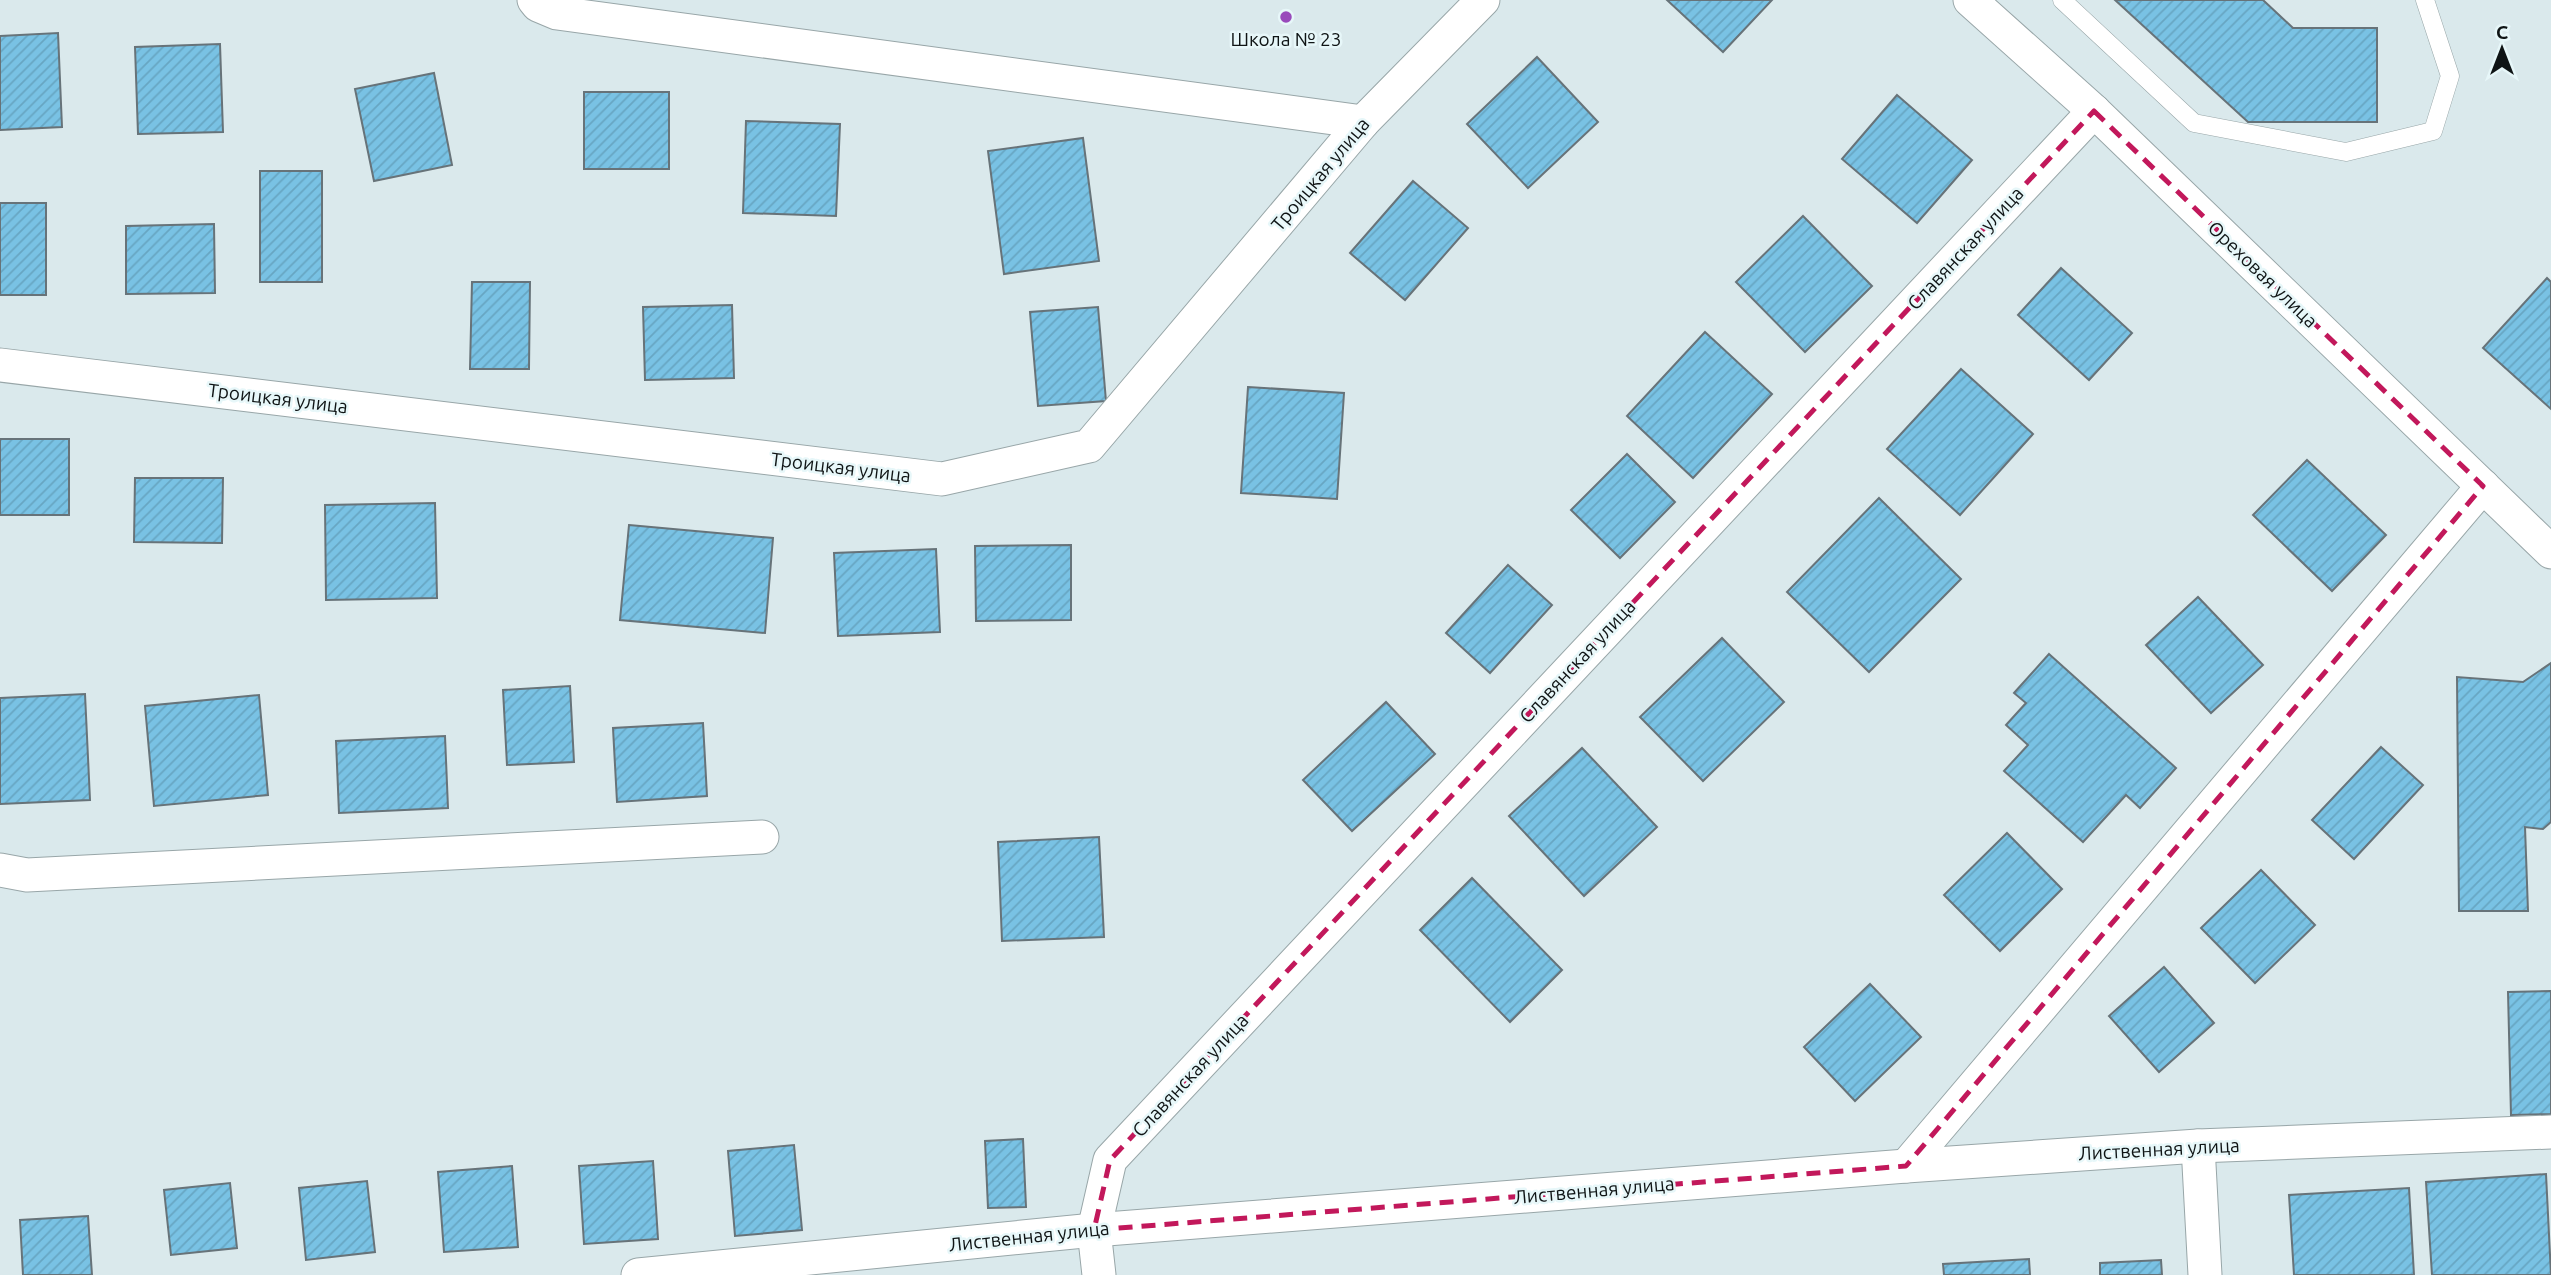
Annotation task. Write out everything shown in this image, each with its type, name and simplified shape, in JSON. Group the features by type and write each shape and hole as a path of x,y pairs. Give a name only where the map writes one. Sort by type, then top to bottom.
{"street":[{"path":"534,0 538,5 557,13 1363,122"},
{"name":"Троицкая улица","path":"0,365 942,479 1089,446 1363,122 1483,0"},
{"name":"Ореховая улица","path":"1970,0 2094,111 2551,552"},
{"name":"Славянская улица","path":"1099,1275 1094,1230 1110,1160 2094,111"},
{"path":"1906,1166 2483,486"},
{"path":"0,870 27,875 762,836"},
{"name":"Лиственная улица","path":"638,1275 1094,1230 1906,1166 2198,1146 2551,1132"},
{"path":"2198,1146 2206,1275"}],"lane":[{"path":"2063,0 2194,123 2346,152 2433,131 2450,76 2426,0"}],"highlighted area":[{"path":"2094,111 2483,486 1906,1166 1094,1230 1110,1160"}],"building":[{"path":"1667,0 1772,0 1723,52"},
{"path":"2115,0 2263,0 2293,28 2377,28 2377,122 2248,122"},
{"path":"58,33 62,127 0,130 0,36"},
{"path":"220,44 223,132 138,134 135,47"},
{"path":"1537,57 1598,122 1528,188 1467,124"},
{"path":"434,73 452,165 374,181 355,89"},
{"path":"584,92 669,92 669,169 584,169"},
{"path":"1897,95 1972,160 1917,223 1842,159"},
{"path":"746,121 840,124 836,216 743,213"},
{"path":"1083,138 1099,261 1004,274 988,151"},
{"path":"260,171 322,171 322,282 260,282"},
{"path":"1413,181 1468,228 1405,300 1350,253"},
{"path":"0,203 46,203 46,295 0,295"},
{"path":"1803,216 1872,286 1805,352 1736,282"},
{"path":"214,224 215,293 126,294 126,226"},
{"path":"2061,268 2132,333 2089,380 2018,315"},
{"path":"2547,278 2551,282 2551,409 2483,348"},
{"path":"472,282 530,282 529,369 470,369"},
{"path":"732,305 734,378 645,380 643,307"},
{"path":"1098,307 1106,401 1038,406 1030,312"},
{"path":"1705,332 1772,394 1693,478 1627,416"},
{"path":"1961,369 2033,434 1960,515 1887,449"},
{"path":"1248,387 1344,393 1337,499 1241,493"},
{"path":"0,439 69,439 69,515 0,515"},
{"path":"1627,454 1675,502 1620,558 1571,510"},
{"path":"2307,460 2386,535 2332,591 2253,515"},
{"path":"135,478 223,478 222,543 134,542"},
{"path":"1879,498 1961,579 1869,672 1787,592"},
{"path":"435,503 437,598 326,600 325,505"},
{"path":"629,525 773,538 765,633 620,620"},
{"path":"1071,545 1071,620 976,621 975,546"},
{"path":"936,549 940,632 838,636 834,553"},
{"path":"1508,565 1552,605 1490,673 1446,633"},
{"path":"2198,597 2263,665 2211,713 2146,645"},
{"path":"1722,638 1784,702 1703,781 1640,717"},
{"path":"2049,654 2176,768 2140,808 2126,795 2083,842 2004,771 2028,745 2006,725 2026,703 2014,693"},
{"path":"2551,663 2551,822 2543,829 2525,827 2528,911 2459,911 2457,677 2523,682"},
{"path":"570,686 574,762 507,765 503,690"},
{"path":"85,694 90,800 0,804 0,698"},
{"path":"259,695 268,795 154,806 145,706"},
{"path":"1386,702 1435,754 1352,831 1303,780"},
{"path":"703,723 707,796 617,802 613,728"},
{"path":"445,736 448,808 339,813 336,741"},
{"path":"2381,747 2423,785 2354,859 2312,820"},
{"path":"1582,748 1657,827 1584,896 1509,816"},
{"path":"2007,833 2062,889 2000,951 1944,895"},
{"path":"1099,837 1104,937 1002,941 998,842"},
{"path":"2261,870 2315,925 2255,983 2201,928"},
{"path":"1472,878 1562,970 1510,1022 1420,930"},
{"path":"2164,967 2214,1023 2159,1072 2109,1016"},
{"path":"1870,984 1921,1037 1855,1101 1804,1047"},
{"path":"2551,991 2551,1114 2511,1115 2508,992"},
{"path":"1023,1139 1026,1207 988,1208 985,1141"},
{"path":"794,1145 802,1230 735,1236 728,1151"},
{"path":"653,1161 658,1239 584,1244 579,1166"},
{"path":"512,1166 518,1247 444,1252 438,1172"},
{"path":"2546,1174 2551,1275 2432,1275 2426,1182"},
{"path":"367,1181 375,1252 306,1260 299,1188"},
{"path":"230,1183 237,1248 171,1255 164,1190"},
{"path":"2409,1188 2414,1275 2294,1275 2289,1195"},
{"path":"88,1216 92,1275 23,1275 20,1220"},
{"path":"2029,1259 2030,1275 1944,1275 1943,1264"},
{"path":"2161,1260 2162,1275 2100,1275 2100,1263"}],"place":[{"name":"Школа № 23","path":"1286,17"}]}
